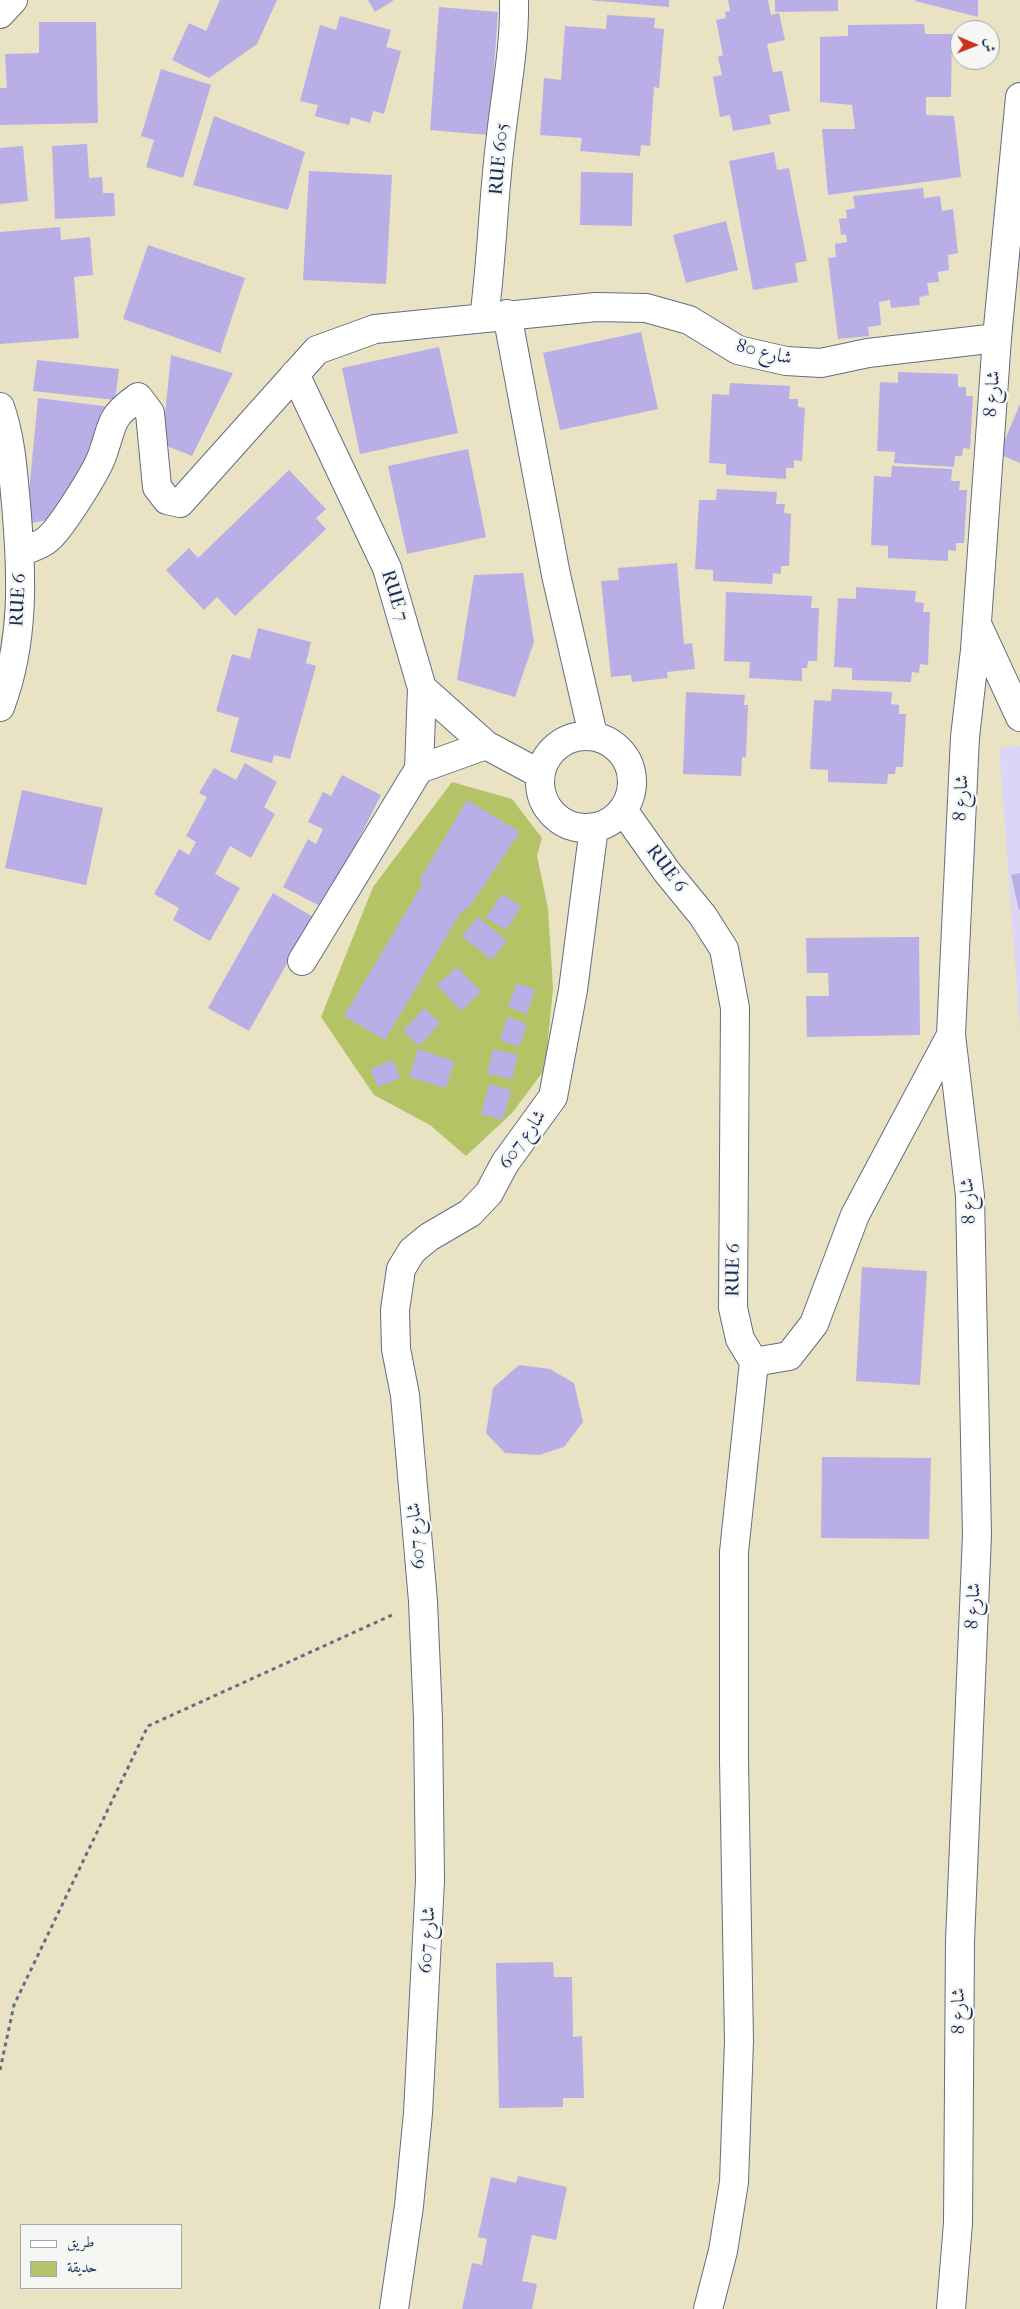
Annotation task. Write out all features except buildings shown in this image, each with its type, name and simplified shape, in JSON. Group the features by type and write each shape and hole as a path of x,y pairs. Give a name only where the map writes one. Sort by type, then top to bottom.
{"street":[{"path":"0,14 13,0"},
{"name":"RUE 605","path":"514,0 507,91 499,144 492,263 496,316 593,735"},
{"name":"شارع 8","path":"952,2309 958,2223 960,1942 978,1535 970,1196 951,1035 964,737 975,650 997,338 1020,97"},
{"name":"شارع 80","path":"20,552 40,545 58,530 103,454 110,427 121,409 138,397 150,413 157,487 167,500 180,503 317,350 375,328 596,307 646,308 689,320 738,350 786,362 821,364 868,353 997,338"},
{"name":"RUE 7","path":"295,374 387,568 422,688"},
{"name":"RUE 6","path":"0,407 13,469 20,552 21,601 16,649 0,707"},
{"path":"976,620 1020,718"},
{"path":"422,688 486,745 540,774"},
{"path":"302,961 419,769 422,688"},
{"path":"593,735 615,744 629,764 632,788 623,810 610,821 594,827 577,827 561,820 548,808 541,792 540,774 550,752 556,747 569,738 593,735"},
{"path":"419,769 486,745"},
{"name":"RUE 6","path":"623,810 667,872 702,916 724,949 735,1008 733,1308 740,1339 754,1362"},
{"name":"شارع 607","path":"394,2309 409,2206 418,2113 430,1880 428,1719 422,1601 405,1395 396,1349 395,1310 402,1269 412,1251 430,1237 470,1213 488,1193 505,1163 553,1096 573,990 594,827"},
{"path":"708,2309 723,2251 734,2182 740,2041 734,1761 734,1552 754,1362 789,1356 814,1324 855,1215 951,1035"}],"path":[{"path":"0,2070 14,2005 148,1726 422,1601"}],"shaded area":[{"path":"1020,746 1020,1031 999,748"}],"green space":[{"path":"452,782 512,799 542,838 537,856 548,908 553,989 545,1069 512,1113 466,1156 430,1125 374,1095 321,1017 373,887"}]}
